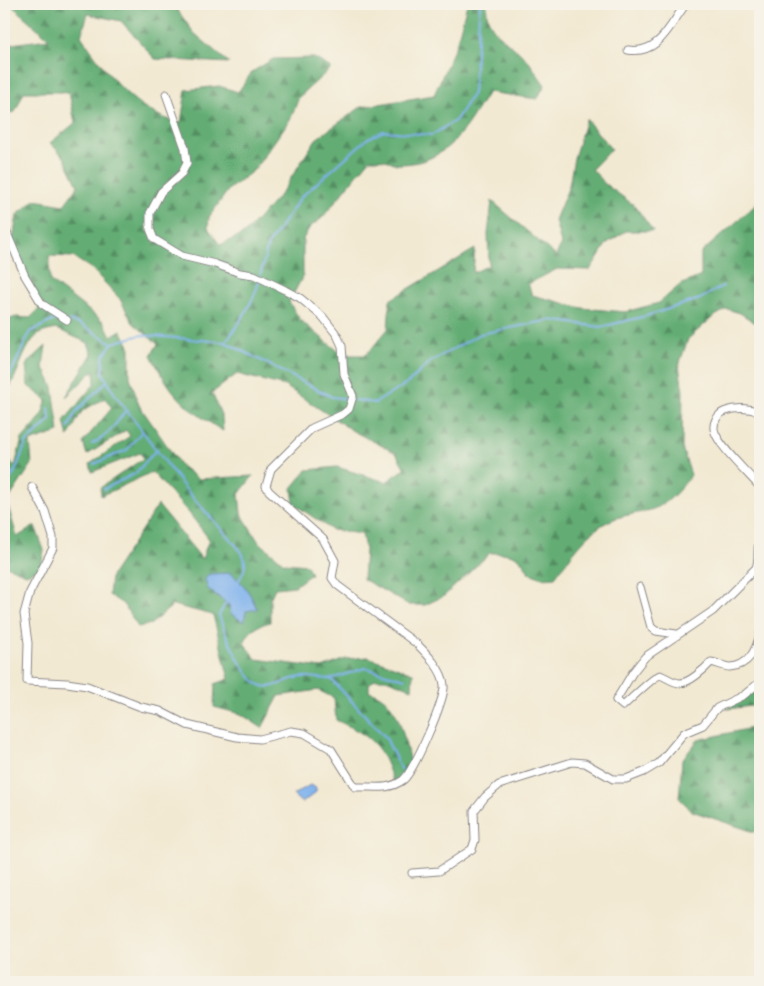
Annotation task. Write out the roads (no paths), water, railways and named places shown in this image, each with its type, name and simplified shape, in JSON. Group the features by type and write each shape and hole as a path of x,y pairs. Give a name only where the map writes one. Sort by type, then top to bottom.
{"street":[{"path":"628,50 639,52 649,48 662,38 686,4"},
{"path":"32,488 45,511 53,536 53,548 30,592 24,614 28,643 27,680 87,686 141,707 160,711 187,725 237,737 260,739 291,731 304,733 331,748 355,787 385,788 406,779 429,732 443,697 444,685 435,666 422,649 337,585 332,578 335,561 323,539 267,490 268,474 312,428 350,409 353,396 344,374 342,346 337,335 323,317 310,306 269,281 182,256 168,249 152,234 149,220 154,204 161,192 182,173 187,163 185,148 166,94"},
{"path":"4,226 25,276 42,304 67,320"},
{"path":"760,412 750,408 730,409 722,412 716,420 714,430 722,443 760,487"},
{"path":"760,538 756,550 759,559 756,568 713,611 676,634 659,649 645,657 623,686 616,700 618,704 623,706 655,677 660,675 677,683 684,683 698,675 711,662 728,668 739,665 754,653 760,634"},
{"path":"640,587 651,627 656,631 676,634"},
{"path":"412,873 440,871 472,849 475,840 474,811 499,786 572,762 585,763 612,779 626,779 644,772 660,763 684,733 703,725 717,708 744,695 760,682"}],"water":[{"path":"230,573 246,589 257,609 246,611 244,622 231,614 229,605 208,589 205,579 209,574"},
{"path":"310,785 316,788 316,792 302,803 293,795"}],"waterway":[{"path":"260,276 268,245 301,197 368,138 384,131 432,135 456,120 473,93 480,4"},
{"path":"226,342 241,320 259,281"},
{"path":"354,400 375,403 408,383 430,362 480,334 550,320 601,327 646,316 700,299 723,286"},
{"path":"4,388 30,332 58,318"},
{"path":"69,321 80,324 112,343 103,357 103,373 114,393 187,491 241,551 245,566 238,582"},
{"path":"112,343 141,335 225,342 332,397 349,399"},
{"path":"68,428 76,412 107,381"},
{"path":"14,474 26,443 50,420 49,408"},
{"path":"92,444 107,433 126,410"},
{"path":"94,464 127,450 142,431"},
{"path":"104,489 136,473 157,449"},
{"path":"4,468 14,474 4,488"},
{"path":"226,603 219,615 230,644 249,676 267,687 300,677 331,679 386,738 401,770"},
{"path":"331,679 365,668 405,679"}]}
